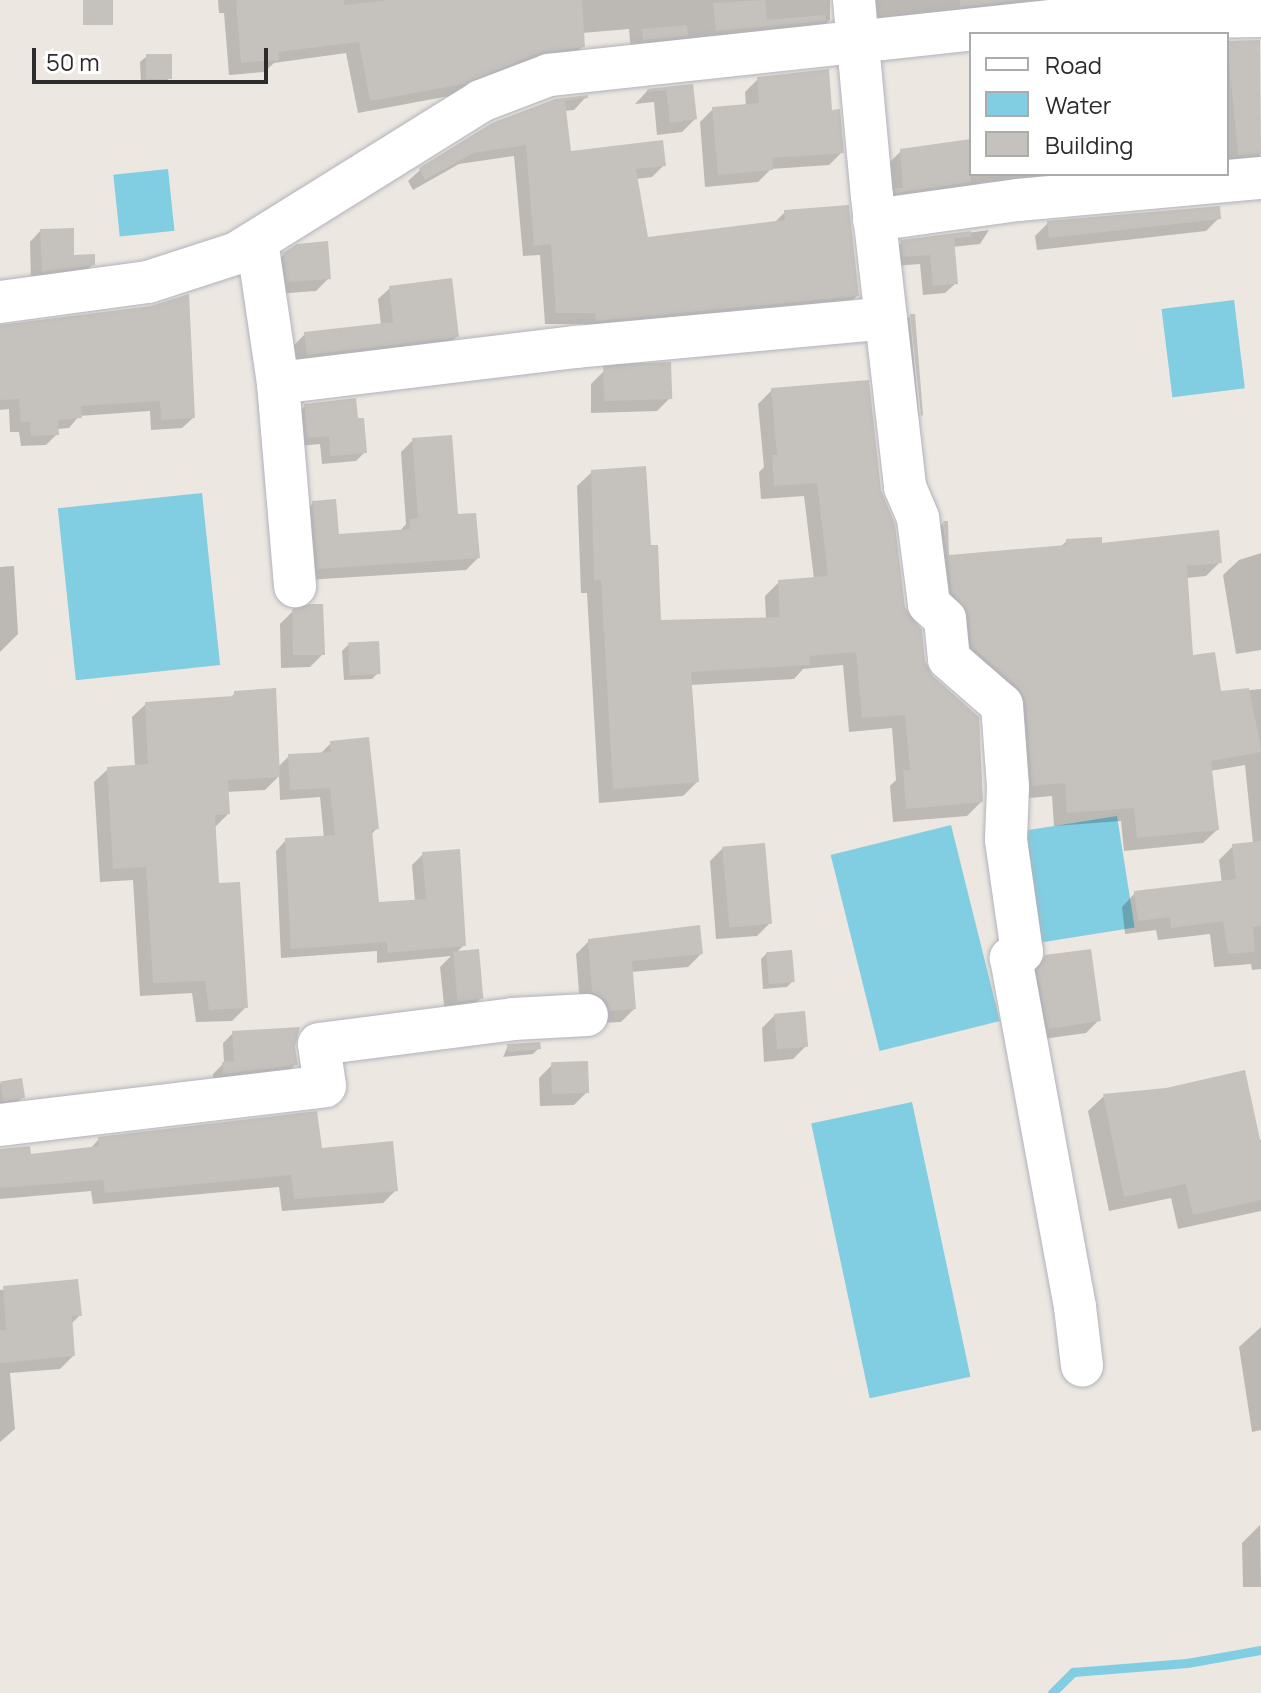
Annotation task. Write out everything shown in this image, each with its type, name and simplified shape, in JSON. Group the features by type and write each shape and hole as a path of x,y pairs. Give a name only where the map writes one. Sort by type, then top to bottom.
{"street":[{"path":"0,302 148,282 237,253 481,101 549,75 856,20 1261,16"},
{"path":"856,20 874,220 905,487 918,518 929,604 945,619 949,659 1002,705 1008,787 1006,840 1022,952 1011,958 1075,1307 1082,1366"},
{"path":"874,220 1018,200 1261,178"},
{"path":"257,241 278,383 295,586"},
{"path":"278,383 638,340 886,318"},
{"path":"0,1125 325,1086 319,1044 513,1019 587,1015"}],"water":[{"path":"168,169 174,231 120,236 113,175"},
{"path":"1234,300 1245,388 1172,397 1162,309"},
{"path":"202,493 220,665 76,680 58,508"},
{"path":"1117,816 1135,928 1030,944 1012,833"},
{"path":"951,825 1000,1021 880,1051 831,855"},
{"path":"912,1102 970,1377 870,1398 811,1123"}],"building":[{"path":"83,0 113,0 113,25 83,25"},
{"path":"236,0 344,0 344,5 389,0 582,0 585,47 541,52 464,84 370,101 359,42 278,52 279,60 241,63"},
{"path":"765,0 767,20 825,15 826,21 716,31 713,3"},
{"path":"960,0 1021,0 960,7"},
{"path":"687,25 688,36 643,40 642,29"},
{"path":"1260,40 1261,154 1238,155 1229,41"},
{"path":"146,54 172,54 172,79 146,79"},
{"path":"829,69 832,110 840,109 844,153 772,158 773,170 718,175 712,107 759,103 757,77"},
{"path":"693,84 697,119 670,123 666,90 648,92 647,89"},
{"path":"588,95 588,98 565,101 571,151 663,140 666,166 636,169 648,237 785,220 784,210 849,205 859,296 596,321 595,313 556,313 551,244 534,246 526,145 473,153 425,180 419,168 492,123 555,99"},
{"path":"969,139 971,182 896,193 895,188 903,188 900,149"},
{"path":"1220,206 1221,219 1049,238 1047,221"},
{"path":"74,228 74,255 95,254 95,265 42,272 40,229"},
{"path":"971,231 971,237 954,238 958,284 933,286 930,255 903,257 901,240"},
{"path":"328,241 331,279 287,282 283,253 297,244"},
{"path":"452,278 459,337 307,355 304,332 393,322 389,286"},
{"path":"189,294 195,418 161,420 160,401 81,406 82,418 58,420 59,435 31,436 30,422 21,422 19,399 0,400 0,325 151,306"},
{"path":"910,314 915,314 921,416"},
{"path":"671,362 672,399 604,401 603,364"},
{"path":"869,380 881,490 895,524 905,607 922,630 925,661 933,676 979,717 983,802 906,809 903,770 910,770 905,715 862,718 856,652 809,656 810,665 691,672 699,782 613,789 601,580 594,580 591,470 646,466 651,545 658,545 661,620 780,617 778,580 828,576 817,483 774,486 772,455 777,455 771,388"},
{"path":"356,398 358,418 364,418 367,453 330,456 329,436 307,438 304,404"},
{"path":"452,435 458,514 476,513 480,558 318,569 312,501 336,499 339,534 410,529 409,519 418,518 412,438"},
{"path":"943,521 948,521 949,555 1066,545 1066,539 1102,537 1102,543 1219,530 1222,563 1187,566 1193,655 1215,652 1221,691 1249,688 1261,752 1211,761 1219,830 1137,838 1134,808 1067,813 1065,783 1032,786 1026,702 1018,687 972,647 969,616 952,592"},
{"path":"323,604 325,655 293,655 292,609"},
{"path":"379,641 381,674 350,676 348,643"},
{"path":"276,688 280,777 228,780 230,814 215,815 219,883 240,882 248,1008 209,1010 205,981 153,983 146,867 113,869 107,767 148,764 145,702 234,696 234,691"},
{"path":"369,737 379,829 372,830 379,902 426,899 422,852 460,849 466,946 387,953 387,942 291,949 285,838 335,835 330,788 290,790 288,754 331,752 330,741"},
{"path":"1261,841 1261,926 1253,927 1255,952 1228,954 1223,921 1171,928 1170,917 1138,921 1134,891 1236,879 1232,844"},
{"path":"765,843 772,924 729,927 722,847"},
{"path":"700,925 703,954 632,961 636,1009 610,1011 607,1001 592,992 588,939"},
{"path":"479,949 483,999 457,1001 453,951"},
{"path":"1091,949 1101,1021 1048,1029 1037,969 1045,955"},
{"path":"792,950 795,982 769,984 766,952"},
{"path":"805,1011 808,1047 777,1050 774,1014"},
{"path":"300,1027 295,1047 298,1065 223,1074 222,1062 234,1061 232,1031"},
{"path":"540,1042 541,1049 508,1052 507,1044"},
{"path":"588,1061 589,1093 552,1094 551,1062"},
{"path":"1245,1070 1261,1144 1261,1200 1193,1215 1186,1184 1124,1197 1103,1094 1166,1088"},
{"path":"22,1078 25,1098 3,1101 0,1081"},
{"path":"317,1111 322,1148 393,1141 398,1191 294,1199 291,1175 105,1193 103,1180 0,1188 0,1149 30,1146 31,1154 99,1146 98,1137"},
{"path":"78,1279 82,1316 72,1316 75,1356 0,1363 0,1330 6,1330 3,1286"}],"waterway":[{"path":"1052,1693 1073,1672 1187,1663 1261,1650"}]}
